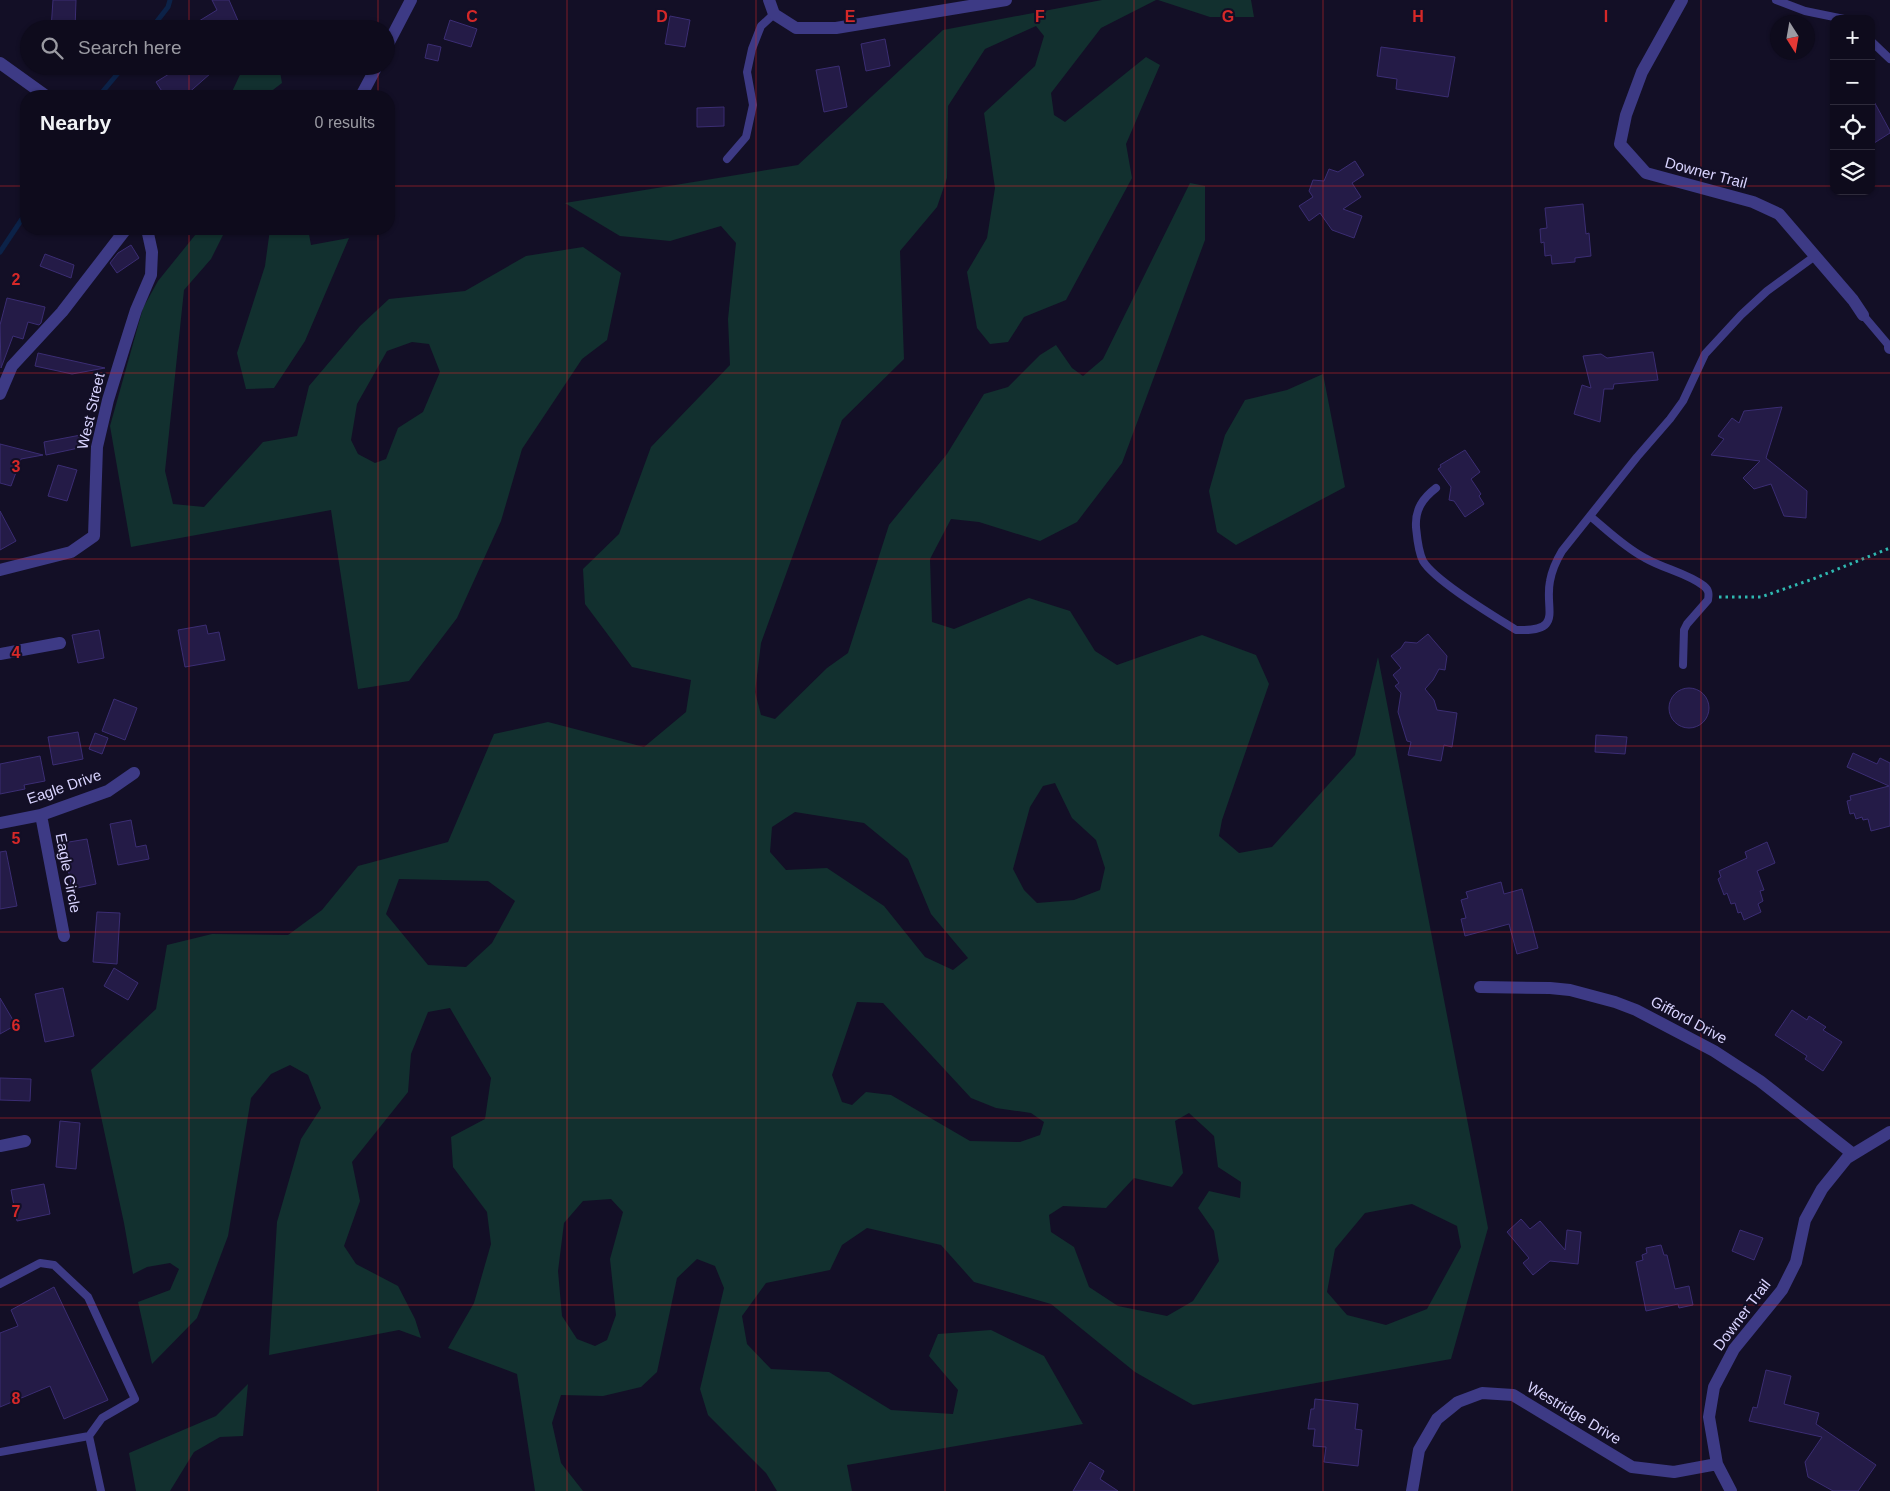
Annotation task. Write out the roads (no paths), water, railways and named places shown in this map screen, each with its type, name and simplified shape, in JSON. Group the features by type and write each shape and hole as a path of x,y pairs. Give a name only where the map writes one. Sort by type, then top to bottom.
{"street":[{"path":"395,31 411,0"},
{"path":"769,0 774,14 796,28 836,28 1006,0"},
{"name":"Downer Trail","path":"1682,0 1642,72 1626,115 1620,144 1646,173 1753,202 1779,214 1853,300 1863,315"},
{"path":"0,63 38,90"},
{"path":"364,90 372,75"},
{"path":"0,394 12,366 62,312 121,235"},
{"name":"West Street","path":"0,570 71,552 94,536 97,447 108,400 136,310 152,275 152,252 148,235"},
{"path":"0,654 60,642"},
{"name":"Eagle Drive","path":"0,823 41,815 108,791 134,772"},
{"name":"Eagle Circle","path":"41,815 64,936"},
{"name":"Gifford Drive","path":"1480,987 1570,990 1615,1002 1636,1010 1714,1051 1760,1081 1853,1154"},
{"name":"Downer Trail","path":"1731,1491 1717,1464 1709,1417 1714,1386 1734,1349 1782,1290 1796,1262 1805,1220 1822,1189 1847,1158 1890,1132"},
{"path":"0,1146 25,1141"},
{"name":"Westridge Drive","path":"1412,1491 1419,1450 1437,1419 1458,1402 1482,1393 1513,1395 1632,1466 1674,1472 1717,1464"}],"lane":[{"path":"1776,0 1805,11 1830,16"},
{"path":"727,159 746,137 753,105 747,72 752,49 761,26 774,14"},
{"path":"1875,45 1890,59"},
{"path":"1436,488 1425,496 1417,511 1416,534 1422,560 1441,578 1516,630 1531,631 1544,626 1549,617 1549,582 1554,566 1562,551 1670,419 1683,401 1705,354 1721,335 1767,291 1815,256"},
{"name":"Downer Trail","path":"1863,315 1890,347"},
{"path":"1590,516 1624,545 1644,558 1706,587 1708,600 1684,630 1683,665"},
{"path":"0,1284 40,1263 54,1265 88,1297 135,1399 102,1418 89,1436 0,1452"},
{"path":"89,1436 101,1491"}],"waterway":[{"path":"158,20 168,7 170,0"},
{"path":"104,90 116,75"},
{"path":"0,252 20,222"}]}
